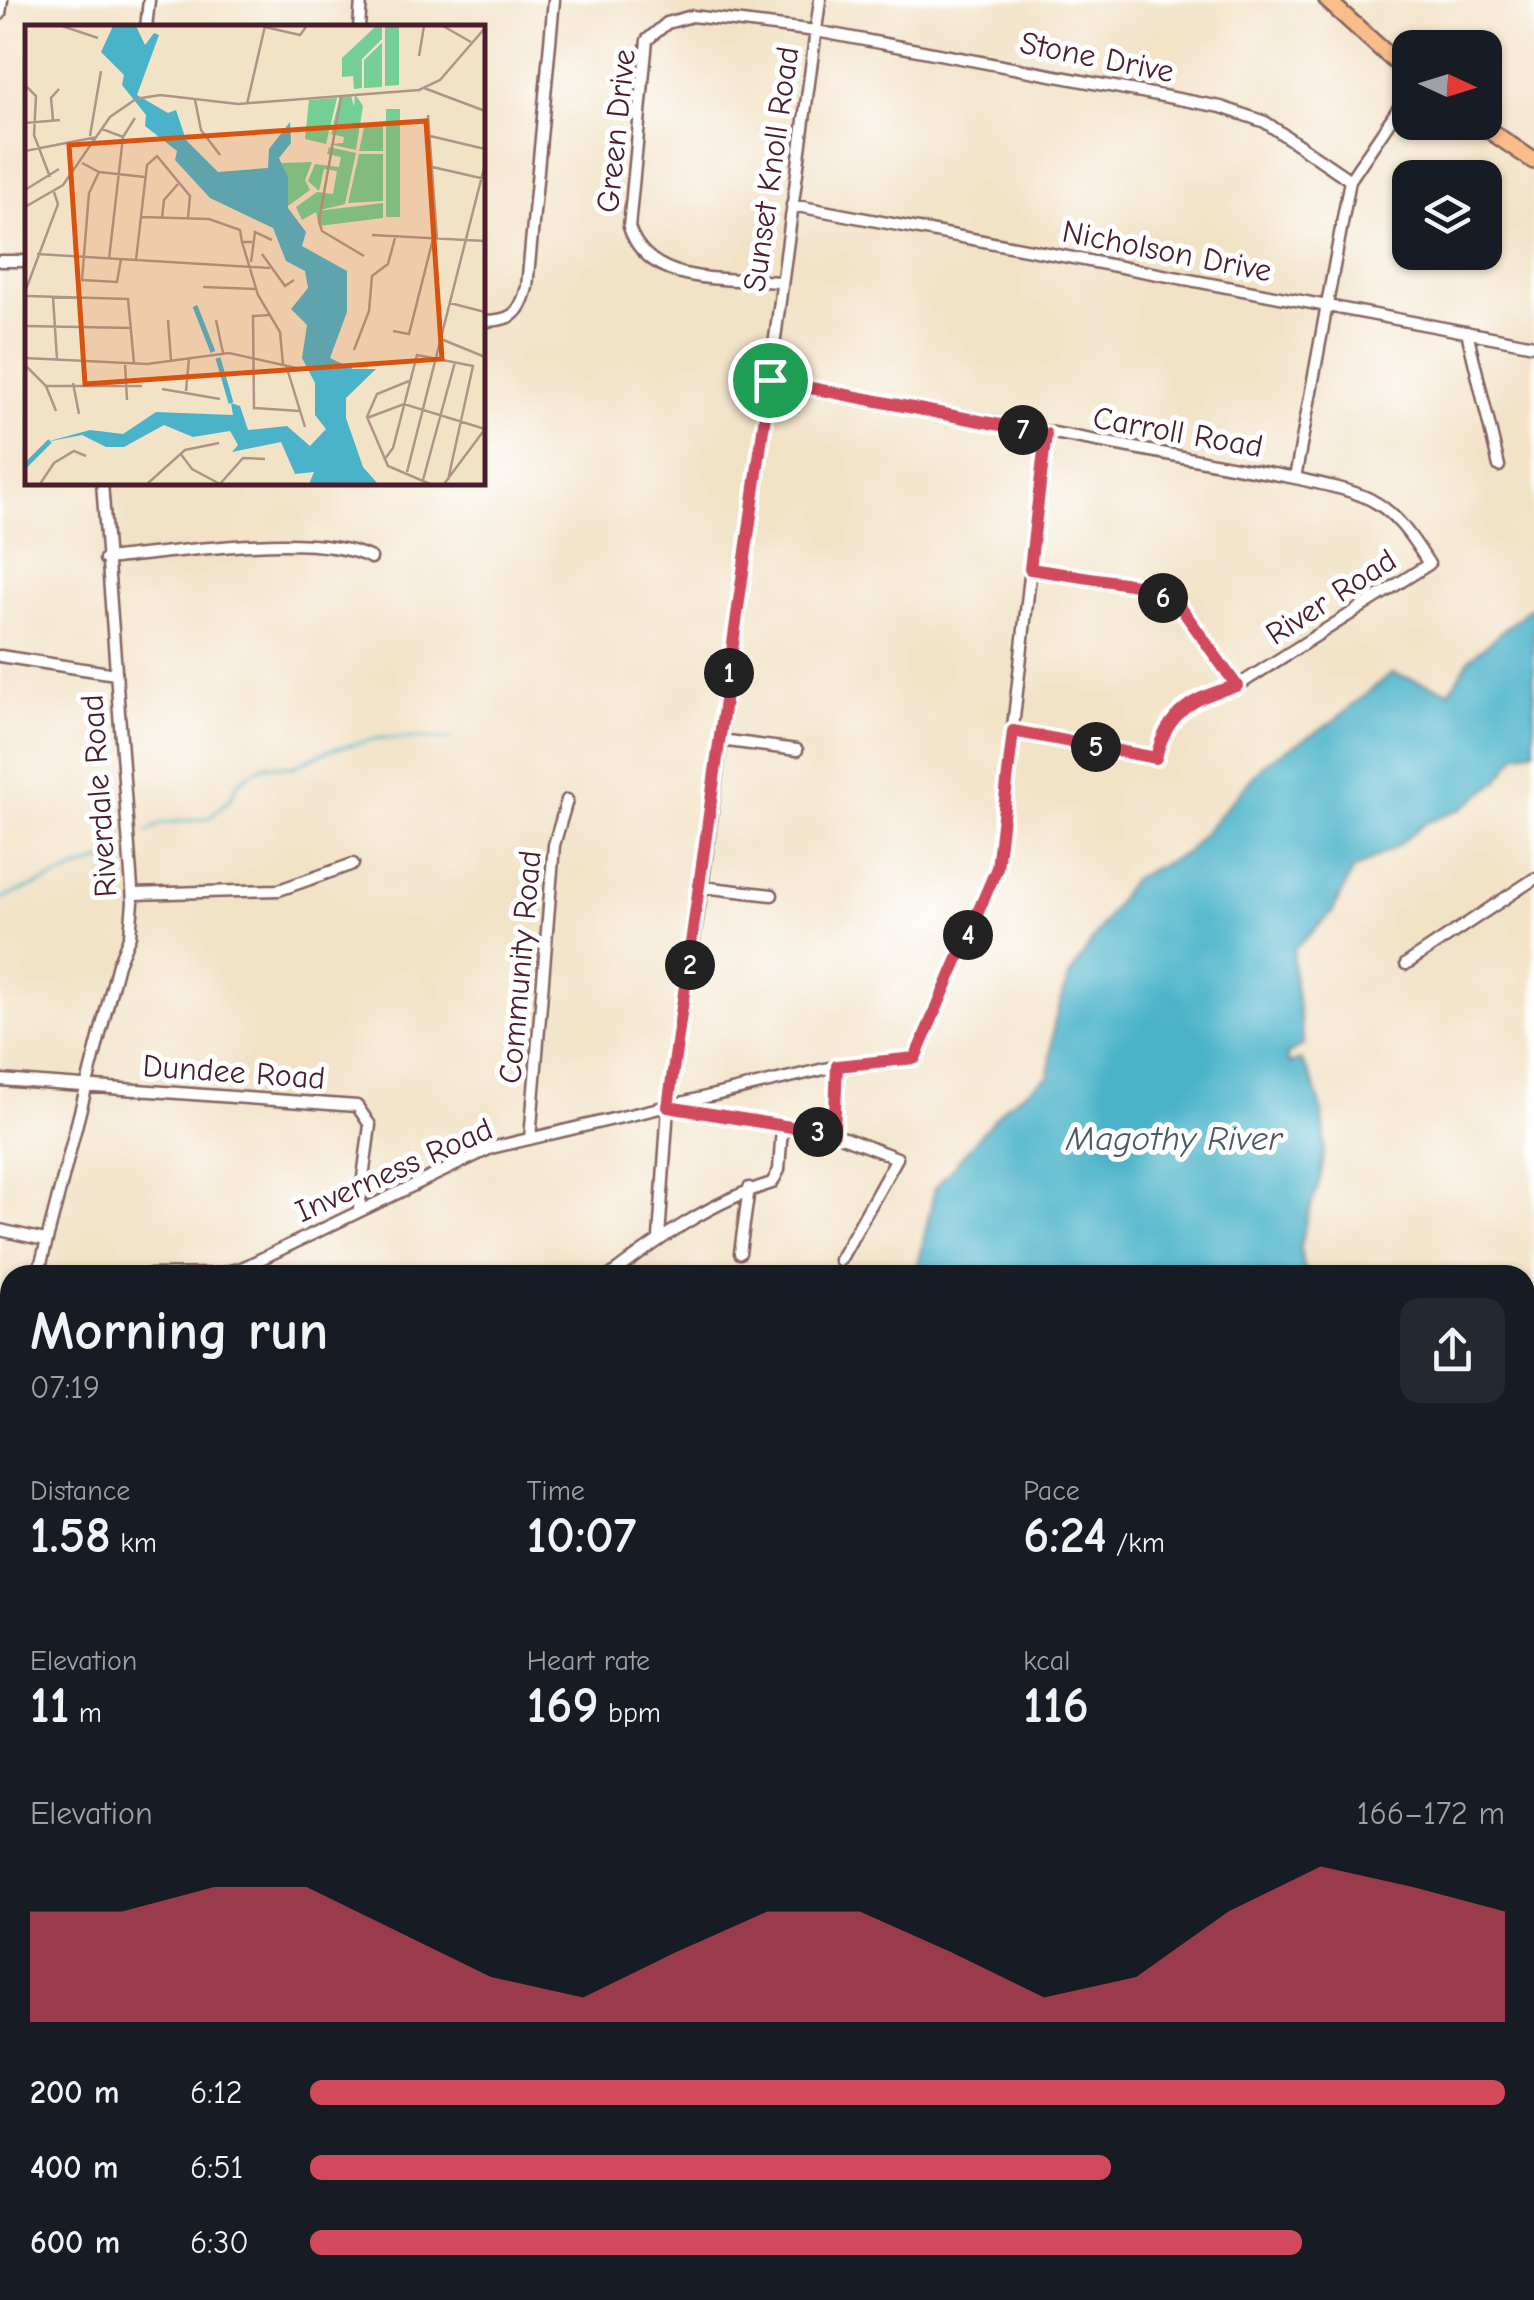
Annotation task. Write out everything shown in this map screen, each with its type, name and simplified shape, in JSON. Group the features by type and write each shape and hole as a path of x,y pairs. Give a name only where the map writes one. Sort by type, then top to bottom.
{"main road":[{"path":"1327,0 1392,59"},
{"path":"1502,139 1534,161"}],"street":[{"path":"0,14 2,0"},
{"path":"146,25 150,0"},
{"path":"359,25 361,0"},
{"path":"485,321 512,317 521,310 527,287 554,0"},
{"name":"Sunset Knoll Road","path":"659,1238 668,1107 702,887 820,0"},
{"name":"Green Drive","path":"780,282 680,273 656,267 636,248 629,227 647,40 668,23 692,16 816,31"},
{"name":"Stone Drive","path":"816,31 1221,107 1265,122 1350,180"},
{"path":"1295,478 1350,180 1392,118"},
{"name":"Nicholson Drive","path":"792,205 1534,345"},
{"path":"1468,332 1499,466"},
{"name":"Carroll Road","path":"770,380 1295,478 1371,496 1402,521 1428,564"},
{"path":"1013,731 1046,434"},
{"name":"Riverdale Road","path":"40,1265 85,1087 130,934 134,894 102,485"},
{"path":"105,559 242,547 348,547 371,558"},
{"name":"River Road","path":"1013,731 1156,758 1161,736 1180,709 1206,693 1237,686 1428,564"},
{"path":"1030,569 1143,586 1181,608 1237,686"},
{"path":"0,656 115,674"},
{"name":"Inverness Road","path":"248,1265 359,1208 491,1148 837,1066 915,1058 997,868 1013,731"},
{"path":"720,740 797,750"},
{"name":"Community Road","path":"530,1139 554,845 567,800"},
{"path":"134,894 279,890 353,864"},
{"path":"1406,964 1534,879"},
{"path":"702,887 772,895"},
{"path":"834,1134 837,1066"},
{"name":"Dundee Road","path":"0,1080 357,1106 370,1125 359,1208"},
{"path":"668,1107 834,1134 897,1158 840,1260"},
{"path":"624,1265 659,1238 776,1178 782,1128"},
{"path":"740,1253 750,1188"},
{"path":"0,1230 45,1240"}],"water":[{"name":"Magothy River","path":"1534,605 1534,750 1517,754 1499,780 1462,809 1425,823 1397,846 1352,871 1332,913 1294,949 1293,972 1304,1044 1286,1056 1290,1064 1301,1060 1309,1074 1320,1102 1324,1131 1320,1178 1302,1239 1304,1265 918,1265 935,1188 1006,1105 1049,1076 1054,1024 1068,979 1132,879 1186,853 1266,762 1331,723 1392,673 1450,691 1469,659"}],"waterway":[{"path":"147,832 163,823 208,819 231,798 238,782 265,765 293,767 329,750 380,738 450,739"},
{"path":"0,899 113,856"}],"route":[{"path":"770,380 1046,434 1030,569 1143,586 1181,608 1237,686 1206,693 1180,709 1161,736 1156,758 1013,731 997,868 915,1058 837,1066 834,1134 668,1107 712,820 770,380"}]}
